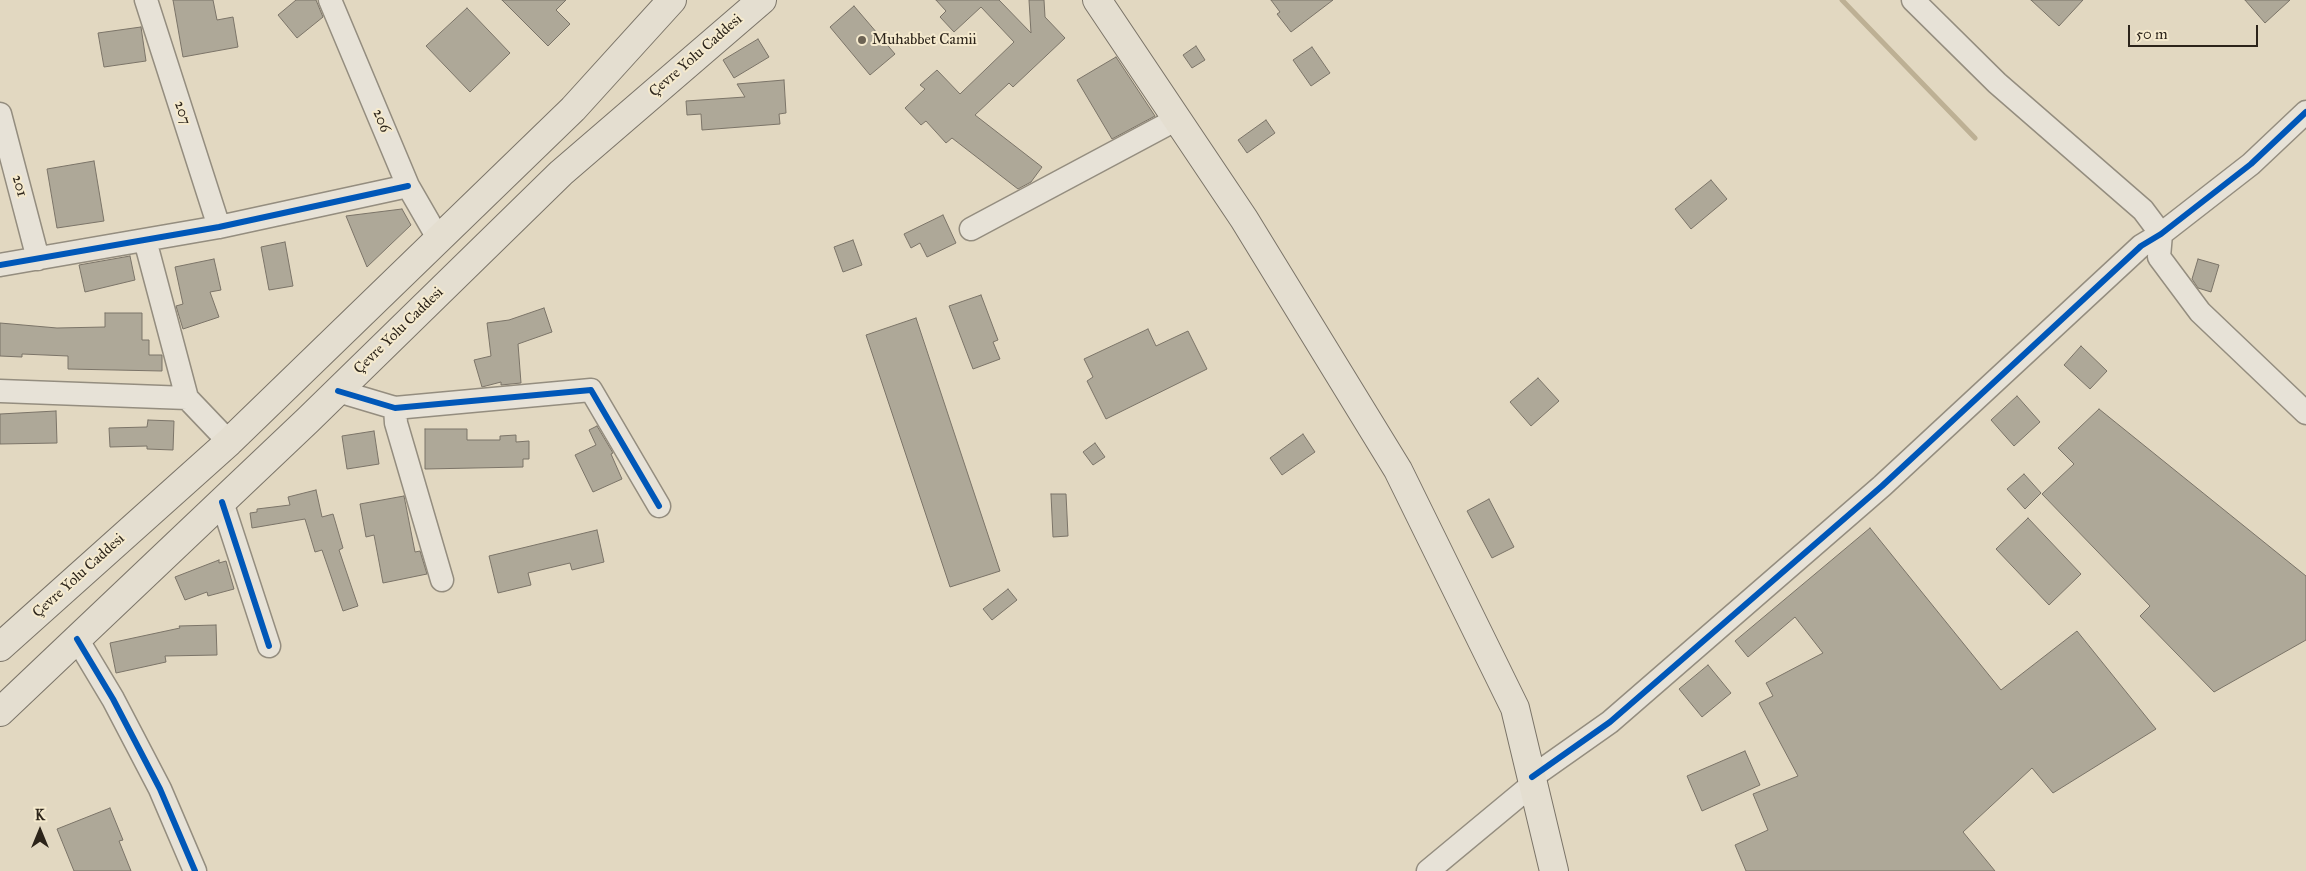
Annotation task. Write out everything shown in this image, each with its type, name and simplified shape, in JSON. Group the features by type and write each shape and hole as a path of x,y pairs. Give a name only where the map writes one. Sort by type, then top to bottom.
{"main road":[{"name":"Çevre Yolu Caddesi","path":"0,647 229,442 573,109 672,0"},
{"name":"Çevre Yolu Caddesi","path":"0,712 338,391 561,172 762,0"},
{"path":"1099,2 1244,219 1398,470 1515,708 1554,871"}],"street":[{"name":"207","path":"146,0 218,227"},
{"path":"1913,0 1997,83 2142,210 2161,234 2159,257 2200,312 2306,413"},
{"name":"206","path":"333,2 408,186 438,238"},
{"path":"1428,871 1533,780 1610,722 1882,486 2141,246 2161,234 2251,164 2306,112"},
{"name":"201","path":"0,114 38,259"},
{"path":"971,229 1177,119"},
{"path":"0,265 218,227 408,186"},
{"path":"145,240 187,398 229,442"},
{"path":"338,391 395,408 591,390 660,506"},
{"path":"0,391 187,398"},
{"path":"395,408 396,423 442,580"},
{"path":"222,502 269,646"},
{"path":"77,640 118,707 160,789 195,871"}],"building":[{"path":"173,0 213,0 217,20 233,17 238,47 183,57"},
{"path":"296,0 316,0 323,17 297,38 278,15"},
{"path":"502,0 566,0 556,10 570,24 548,46"},
{"path":"936,0 999,0 1031,33 1029,0 1044,0 1045,17 1065,38 1013,87 1009,83 975,115 1042,167 1031,182 1018,189 952,138 946,143 926,121 921,125 905,108 925,89 920,85 937,70 960,94 1014,42 981,7 954,32 940,17 946,11"},
{"path":"1271,0 1333,0 1291,32 1277,14 1280,12"},
{"path":"2031,0 2083,0 2059,26"},
{"path":"2245,0 2290,0 2265,23"},
{"name":"Muhabbet Camii","path":"854,6 895,54 870,75 830,27"},
{"path":"467,8 510,53 470,92 426,46"},
{"path":"141,27 146,61 104,67 98,33"},
{"path":"758,39 769,57 734,78 723,60"},
{"path":"1196,46 1205,60 1192,68 1183,55"},
{"path":"1312,47 1330,73 1311,86 1293,60"},
{"path":"1116,57 1155,116 1112,139 1077,80"},
{"path":"784,80 786,113 779,114 780,124 702,130 701,114 687,115 686,101 745,97 737,84"},
{"path":"1266,120 1275,133 1247,153 1238,140"},
{"path":"94,161 104,221 57,228 47,169"},
{"path":"1711,180 1727,199 1691,229 1675,209"},
{"path":"402,209 411,225 367,267 346,216"},
{"path":"943,215 956,243 927,257 920,243 911,248 904,234"},
{"path":"853,240 862,265 843,272 834,247"},
{"path":"285,242 293,286 269,290 261,247"},
{"path":"130,256 135,280 85,292 79,265"},
{"path":"214,259 221,290 210,292 219,317 183,329 176,306 183,304 175,267"},
{"path":"2198,259 2219,265 2211,292 2198,288 2192,279"},
{"path":"981,295 998,340 993,342 1000,359 973,369 949,306"},
{"path":"544,308 552,332 518,344 521,383 501,385 501,382 482,387 474,360 491,356 487,323 509,320"},
{"path":"105,313 142,313 142,340 149,340 149,355 162,355 162,371 68,369 68,356 22,354 22,357 0,356 0,323 57,328 105,327"},
{"path":"916,318 1000,571 950,587 866,335"},
{"path":"1148,329 1156,346 1188,331 1207,369 1106,419 1087,381 1093,377 1084,359"},
{"path":"2081,346 2107,371 2090,389 2064,365"},
{"path":"1538,378 1559,401 1531,426 1510,402"},
{"path":"2017,396 2040,422 2014,446 1991,420"},
{"path":"2099,409 2306,576 2306,640 2214,692 2140,616 2150,606 2042,494 2074,464 2058,448"},
{"path":"56,411 57,443 0,444 0,414"},
{"path":"148,420 174,421 173,450 147,449 147,446 110,447 109,428 147,427"},
{"path":"597,426 613,453 611,454 622,479 593,492 575,455 596,445 589,430"},
{"path":"425,429 467,429 467,440 500,440 500,436 516,435 516,442 529,441 529,459 523,459 523,467 425,469"},
{"path":"374,431 379,464 347,469 342,436"},
{"path":"1303,434 1315,452 1282,475 1270,458"},
{"path":"1095,443 1105,457 1093,465 1083,452"},
{"path":"2024,474 2041,493 2025,509 2007,489"},
{"path":"316,490 322,517 333,514 343,548 339,550 358,606 343,611 322,550 315,552 305,519 252,528 250,513 257,512 257,509 290,505 288,497"},
{"path":"1051,494 1066,494 1068,536 1053,537"},
{"path":"404,496 415,552 420,551 427,574 383,583 374,535 366,537 360,504"},
{"path":"1489,499 1514,547 1492,558 1467,511"},
{"path":"2028,518 2081,574 2049,605 1996,549"},
{"path":"1870,528 2001,690 2077,631 2156,729 2053,793 2032,768 1963,832 1995,871 1746,871 1735,845 1768,830 1753,794 1798,776 1759,703 1773,696 1766,683 1823,653 1795,617 1748,657 1735,641"},
{"path":"597,530 604,562 572,570 570,563 528,573 531,585 498,593 489,556"},
{"path":"219,560 219,563 226,561 234,589 208,596 207,592 185,600 175,577"},
{"path":"1008,589 1017,600 992,620 983,609"},
{"path":"216,625 217,655 165,656 166,662 116,673 110,643 180,628 179,626"},
{"path":"1708,665 1731,693 1702,717 1679,689"},
{"path":"1745,751 1760,785 1702,811 1687,776"},
{"path":"110,808 123,840 119,841 131,871 74,871 57,829"}],"waterway":[{"path":"1842,0 1975,138"}],"cycle path":[{"path":"1532,777 1610,722 1882,486 2141,246 2161,234 2251,164 2306,112"},
{"path":"0,265 219,227 408,186"},
{"path":"338,391 395,408 591,390 659,506"},
{"path":"222,502 269,646"},
{"path":"77,639 113,699 160,789 195,871"}],"place":[{"name":"Muhabbet Camii","path":"862,40"}]}
